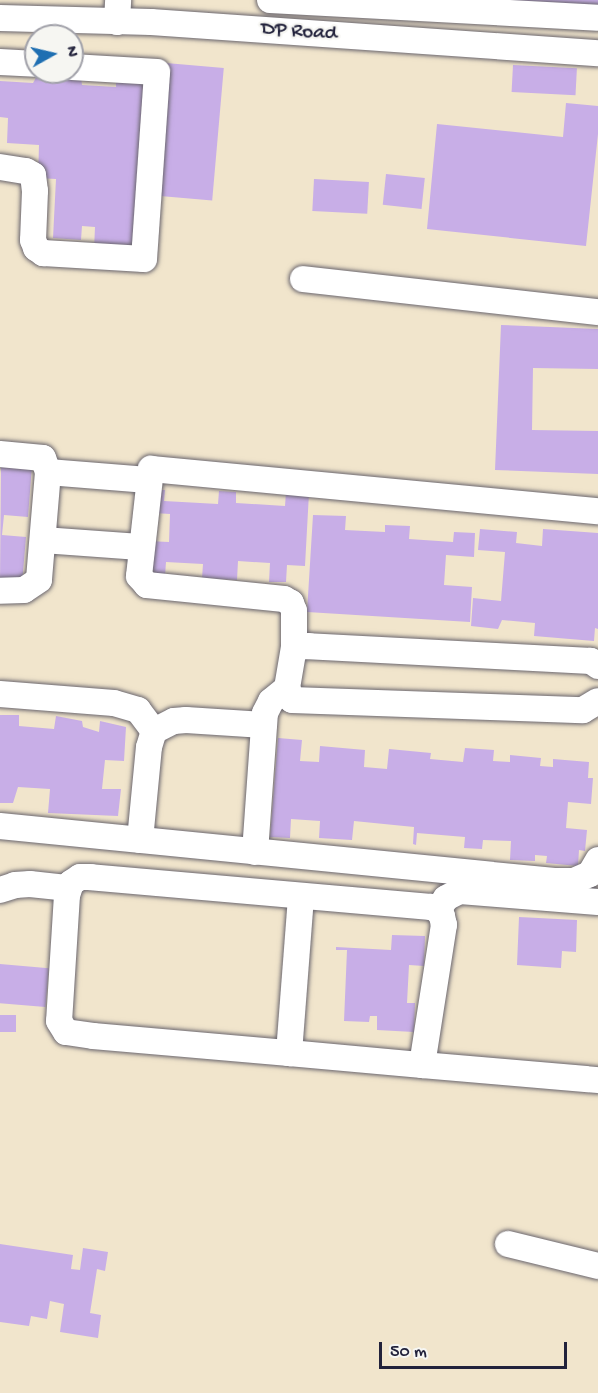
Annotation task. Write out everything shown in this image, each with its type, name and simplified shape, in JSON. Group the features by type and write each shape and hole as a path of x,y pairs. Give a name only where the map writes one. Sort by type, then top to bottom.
{"street":[{"name":"DP Road","path":"270,0 598,18"},
{"name":"DP Road","path":"0,18 118,11 598,53"},
{"path":"0,62 24,63"},
{"path":"0,167 26,171 33,175 35,191 33,240 36,248 43,253 144,259 157,72 84,68"},
{"path":"303,279 598,312"},
{"path":"0,454 43,458 48,472 39,580 24,590 0,591"},
{"path":"598,511 151,469 140,547 139,576 147,585 284,599 291,603 294,611 294,647 287,688 292,700 583,710 598,701"},
{"path":"48,472 148,480"},
{"path":"43,540 140,547"},
{"path":"294,647 582,660 591,661 598,666"},
{"path":"255,852 265,713 271,701 287,688"},
{"path":"0,694 114,704 138,710 154,731"},
{"path":"140,840 149,747 154,731 174,721 186,720 264,725"},
{"path":"0,826 554,881 574,881 590,874 598,860"},
{"path":"422,1065 444,925 438,910 431,907 91,877 80,877 71,883 59,1021 66,1032 289,1053 422,1065 598,1080"},
{"path":"0,890 22,884 69,888"},
{"path":"438,910 446,898 460,891 598,902"},
{"path":"289,1053 301,896"},
{"path":"508,1244 598,1266"}],"building":[{"path":"499,0 598,0 598,9"},
{"path":"166,63 224,68 212,201 154,195"},
{"path":"513,65 577,68 575,95 512,92"},
{"path":"116,78 149,80 138,252 94,250 95,227 82,226 81,240 53,238 56,179 38,178 39,145 7,143 8,118 0,117 0,81 116,87"},
{"path":"566,103 598,106 598,134 586,246 427,229 437,124 563,137"},
{"path":"386,174 425,178 422,209 383,205"},
{"path":"314,179 369,182 367,214 312,211"},
{"path":"501,325 598,329 598,369 533,368 532,430 598,431 598,474 495,470"},
{"path":"1,463 32,466 28,517 4,515 2,535 26,537 22,584 0,582"},
{"path":"155,490 165,490 164,501 218,504 219,491 236,492 236,503 285,506 286,492 309,493 305,566 287,565 286,582 269,582 270,563 238,561 237,580 202,578 203,564 166,562 165,576 145,575 147,541 169,542 170,514 154,513"},
{"path":"313,515 346,516 345,530 385,532 385,525 410,526 409,539 453,542 454,532 475,533 474,557 446,555 444,585 472,587 470,622 307,612"},
{"path":"480,529 517,532 516,543 542,546 543,529 598,533 598,629 595,628 594,641 534,636 535,623 502,620 498,629 471,626 473,598 501,601 505,552 478,550"},
{"path":"0,715 19,715 19,726 54,729 56,716 82,721 83,727 99,732 100,721 126,727 124,761 105,760 102,789 121,789 118,816 48,813 50,789 18,787 13,803 0,803"},
{"path":"278,738 302,740 300,761 319,762 320,746 365,750 364,767 387,769 389,749 431,753 430,759 463,762 465,748 494,750 493,761 510,762 510,755 541,758 540,766 553,767 553,759 589,762 588,778 593,778 591,804 568,802 566,828 587,830 585,851 579,850 578,866 546,863 547,856 535,855 535,861 510,860 511,841 483,840 482,849 464,848 465,837 417,833 416,845 413,844 414,827 354,821 352,840 319,838 320,821 291,819 290,838 270,837"},
{"path":"519,917 577,920 576,952 562,951 561,968 517,965"},
{"path":"392,935 425,936 424,966 409,965 407,1003 415,1003 414,1032 377,1030 377,1016 370,1016 369,1022 344,1021 347,950 336,950 336,947 391,950"},
{"path":"0,964 49,968 45,1007 0,1003"},
{"path":"0,1015 16,1015 16,1032 0,1032"},
{"path":"0,1244 73,1255 71,1269 80,1270 83,1248 108,1252 105,1271 97,1269 90,1313 101,1315 98,1338 60,1332 64,1304 50,1301 47,1319 31,1316 29,1326 0,1322"}]}
